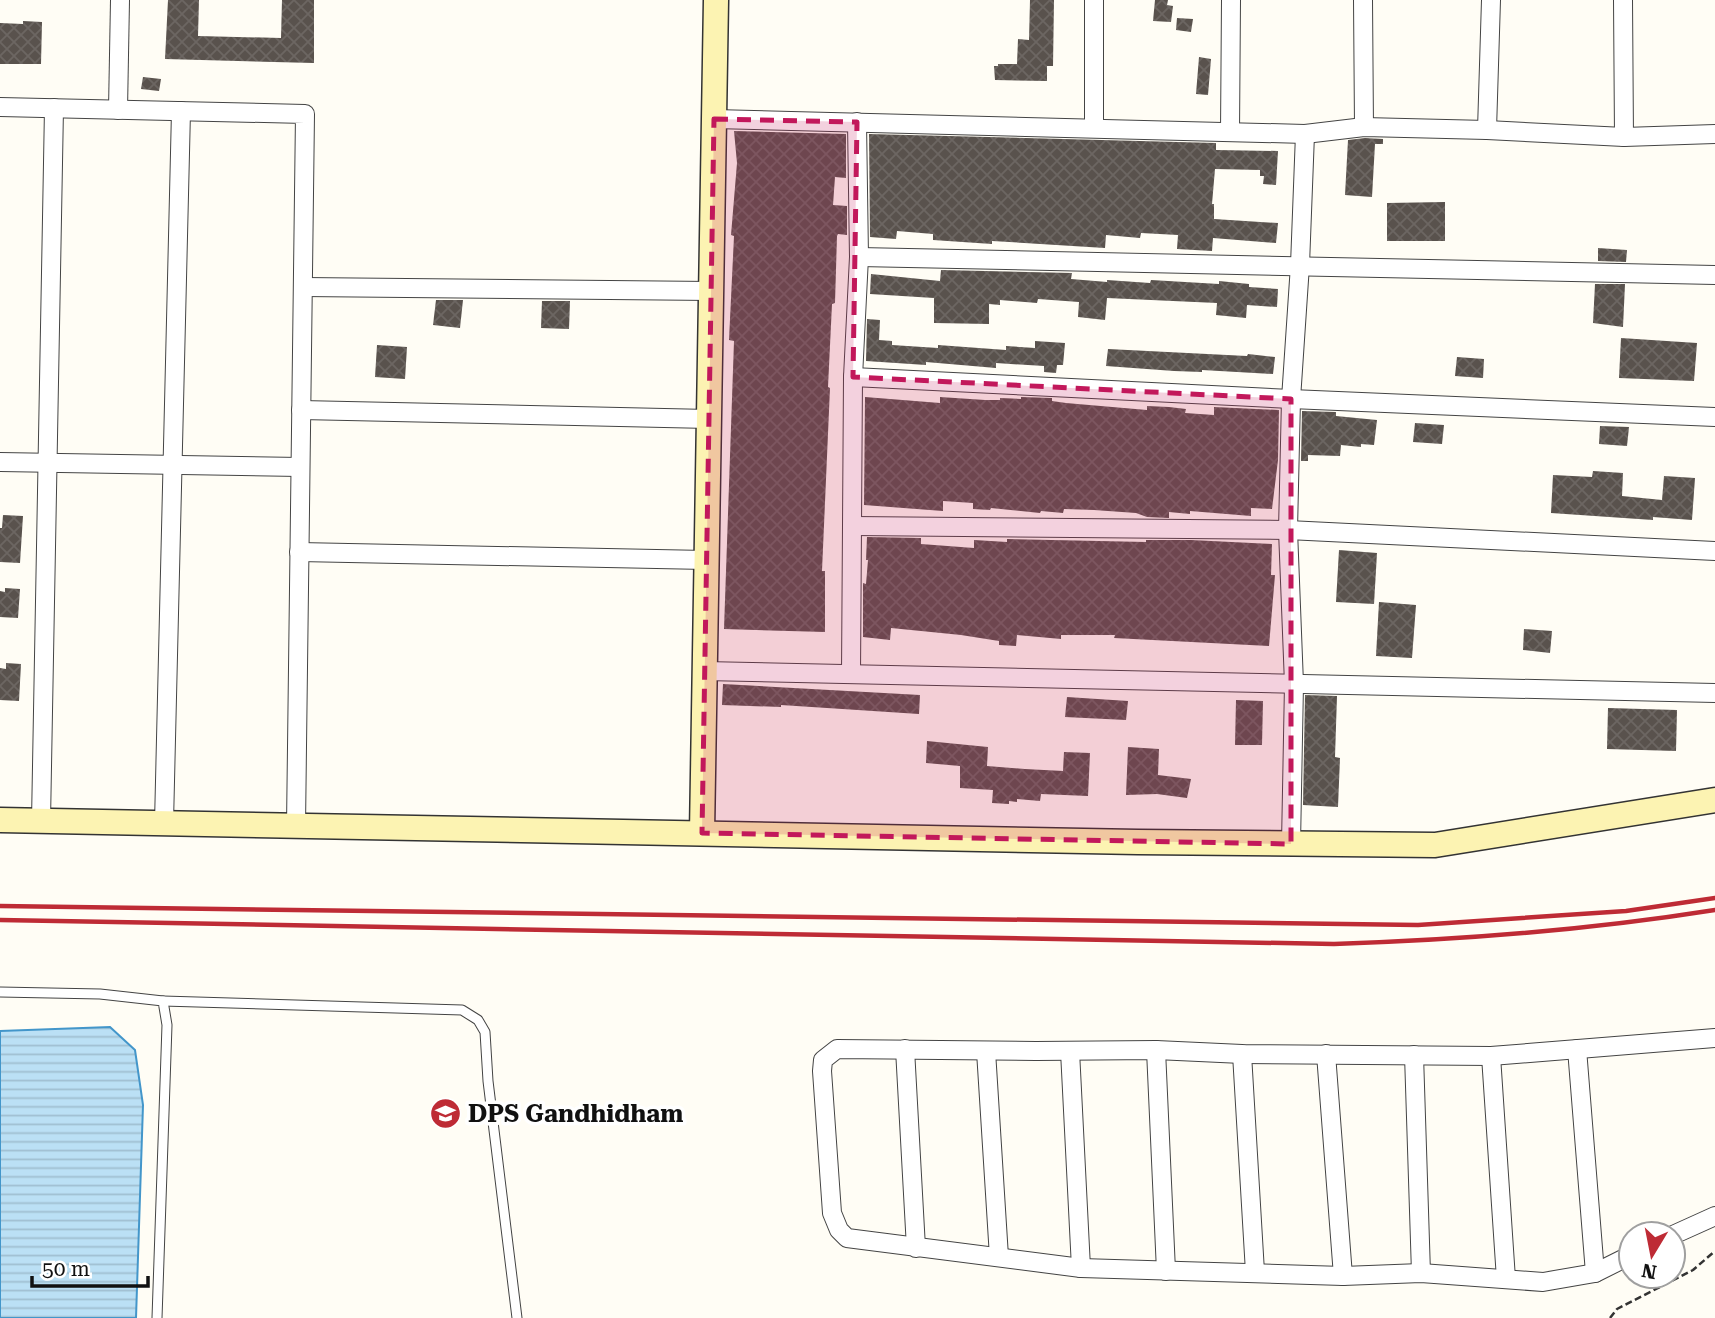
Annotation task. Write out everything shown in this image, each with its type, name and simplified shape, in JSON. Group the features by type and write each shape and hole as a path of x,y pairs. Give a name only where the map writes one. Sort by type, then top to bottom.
{"main road":[{"path":"702,833 716,0"},
{"path":"0,820 1435,845 1715,800"}],"street":[{"path":"118,110 120,0"},
{"path":"1094,0 1094,128"},
{"path":"1230,132 1231,0"},
{"path":"1363,0 1364,127"},
{"path":"1487,130 1491,0"},
{"path":"1623,0 1624,137"},
{"path":"0,107 305,114 296,826"},
{"path":"41,821 54,108"},
{"path":"164,823 181,111"},
{"path":"714,118 1305,134 1364,127 1624,137 1715,134"},
{"path":"851,674 853,377 859,257 857,122"},
{"path":"1291,844 1294,684 1288,530 1291,399 1305,134"},
{"path":"859,257 1715,275"},
{"path":"303,287 711,291"},
{"path":"853,377 1715,417"},
{"path":"301,410 709,419"},
{"path":"0,462 300,467"},
{"path":"853,526 1288,530 1715,551"},
{"path":"299,552 706,560"},
{"path":"704,671 1715,693"},
{"path":"1617,1262 1595,1272 1543,1282 1421,1273 1343,1276 1166,1271 1081,1268 847,1238 839,1230 832,1213 821,1071 823,1060 837,1049 1156,1050 1242,1054 1491,1056 1715,1038"},
{"path":"905,1049 916,1248"},
{"path":"1577,1049 1595,1272"},
{"path":"1156,1050 1166,1271"},
{"path":"986,1051 999,1258"},
{"path":"1070,1051 1081,1268"},
{"path":"1242,1054 1255,1272"},
{"path":"1326,1054 1343,1276"},
{"path":"1414,1055 1421,1273"},
{"path":"1491,1056 1506,1279"},
{"path":"1687,1229 1715,1216"}],"lane":[{"path":"0,992 100,994 163,1002 462,1010 478,1020 485,1031 488,1081 517,1318"},
{"path":"157,1318 167,1025 163,1002"}],"path":[{"path":"1610,1318 1626,1304 1693,1270 1715,1251"}],"highlighted area":[{"path":"714,119 857,122 853,377 1291,399 1291,844 702,833"}],"water":[{"path":"110,1027 135,1050 143,1105 136,1318 0,1318 0,1031"}],"building":[{"path":"168,0 199,0 198,36 281,38 282,0 314,0 314,63 165,59"},
{"path":"1030,0 1054,0 1053,66 1047,66 1047,81 995,80 994,66 1017,64 1018,39 1029,40"},
{"path":"1155,0 1168,0 1167,5 1173,6 1171,22 1153,21"},
{"path":"1177,18 1193,19 1191,32 1176,30"},
{"path":"23,21 42,22 41,64 0,64 0,23 23,24"},
{"path":"1199,57 1211,59 1208,95 1196,94"},
{"path":"143,77 161,79 159,91 141,89"},
{"path":"734,131 846,134 846,178 835,177 833,205 847,206 847,235 837,236 835,303 832,304 822,571 825,571 825,632 724,629 734,341 729,340 734,236 731,235 737,163"},
{"path":"869,134 1216,143 1216,150 1278,151 1276,185 1263,184 1264,176 1260,176 1260,170 1215,169 1212,204 1214,219 1278,223 1276,243 1213,238 1212,251 1177,249 1178,235 1141,233 1140,238 1106,235 1105,248 933,240 933,234 897,231 896,239 870,237"},
{"path":"1383,139 1383,144 1375,144 1372,197 1345,195 1348,140"},
{"path":"1445,202 1445,241 1387,241 1387,203"},
{"path":"1598,248 1627,250 1626,262 1598,261"},
{"path":"941,270 1072,273 1071,279 1107,282 1150,283 1151,280 1249,284 1249,287 1278,289 1277,307 1247,305 1246,318 1216,315 1217,303 1107,298 1105,320 1078,317 1079,302 1000,300 1000,305 989,304 989,324 934,323 934,298 870,294 871,274 940,281"},
{"path":"1595,284 1625,284 1623,327 1593,323"},
{"path":"436,300 463,300 460,328 433,325"},
{"path":"542,301 570,301 569,329 541,328"},
{"path":"867,319 880,320 879,340 892,341 892,345 1006,350 1006,346 1035,348 1035,341 1065,343 1063,365 1057,365 1056,373 1044,372 1044,366 996,363 996,368 926,362 926,365 866,361"},
{"path":"1621,338 1697,343 1694,381 1619,378"},
{"path":"377,345 407,347 405,379 375,377"},
{"path":"1108,349 1275,357 1273,374 1174,371 1106,366"},
{"path":"1457,357 1484,359 1483,378 1455,376"},
{"path":"865,397 940,403 940,397 985,400 1052,398 1052,401 1066,403 1147,410 1147,406 1169,407 1186,409 1185,413 1214,415 1214,407 1279,410 1278,460 1272,509 1251,508 1251,516 1169,512 1169,518 1094,510 1064,509 1063,513 1040,513 973,509 973,503 943,501 943,511 864,505"},
{"path":"1302,411 1336,412 1336,416 1377,420 1374,445 1341,445 1340,456 1308,455 1308,461 1301,461"},
{"path":"1415,423 1444,425 1442,444 1413,442"},
{"path":"1600,426 1629,427 1627,446 1599,444"},
{"path":"1593,471 1623,473 1622,496 1662,500 1664,476 1695,478 1692,520 1551,513 1553,475 1592,477"},
{"path":"3,515 23,516 20,563 0,562 0,528"},
{"path":"867,537 921,538 921,544 974,548 974,540 1007,542 1007,539 1146,542 1191,540 1272,544 1271,575 1275,575 1269,646 1114,638 1115,635 1061,635 1061,639 1017,635 1016,646 999,645 999,641 961,635 891,628 890,640 863,637 863,583 866,584"},
{"path":"1339,550 1377,553 1374,604 1336,602"},
{"path":"5,588 20,589 18,618 0,617 0,591 5,592"},
{"path":"1379,602 1416,605 1412,658 1376,656"},
{"path":"1524,629 1552,631 1550,653 1523,650"},
{"path":"6,663 21,664 19,701 0,700 0,668 6,669"},
{"path":"723,684 920,695 919,714 781,705 722,705"},
{"path":"1305,695 1337,696 1335,757 1340,758 1338,807 1303,805"},
{"path":"1067,697 1128,701 1126,720 1065,717"},
{"path":"1236,700 1263,701 1262,745 1235,745"},
{"path":"1608,708 1677,710 1676,751 1607,749"},
{"path":"927,741 988,747 987,766 1025,769 1063,771 1064,752 1090,753 1088,796 1041,794 1040,801 1017,799 1017,802 1009,801 1009,804 992,803 993,790 960,788 960,766 926,763"},
{"path":"1128,747 1159,749 1158,775 1191,779 1187,798 1157,794 1126,795"}],"railway":[{"path":"0,906 1418,925 1626,911 1715,898"},
{"path":"0,920 1334,944 1525,933 1715,910"}],"place":[{"name":"DPS Gandhidham","path":"445,1114"}]}
